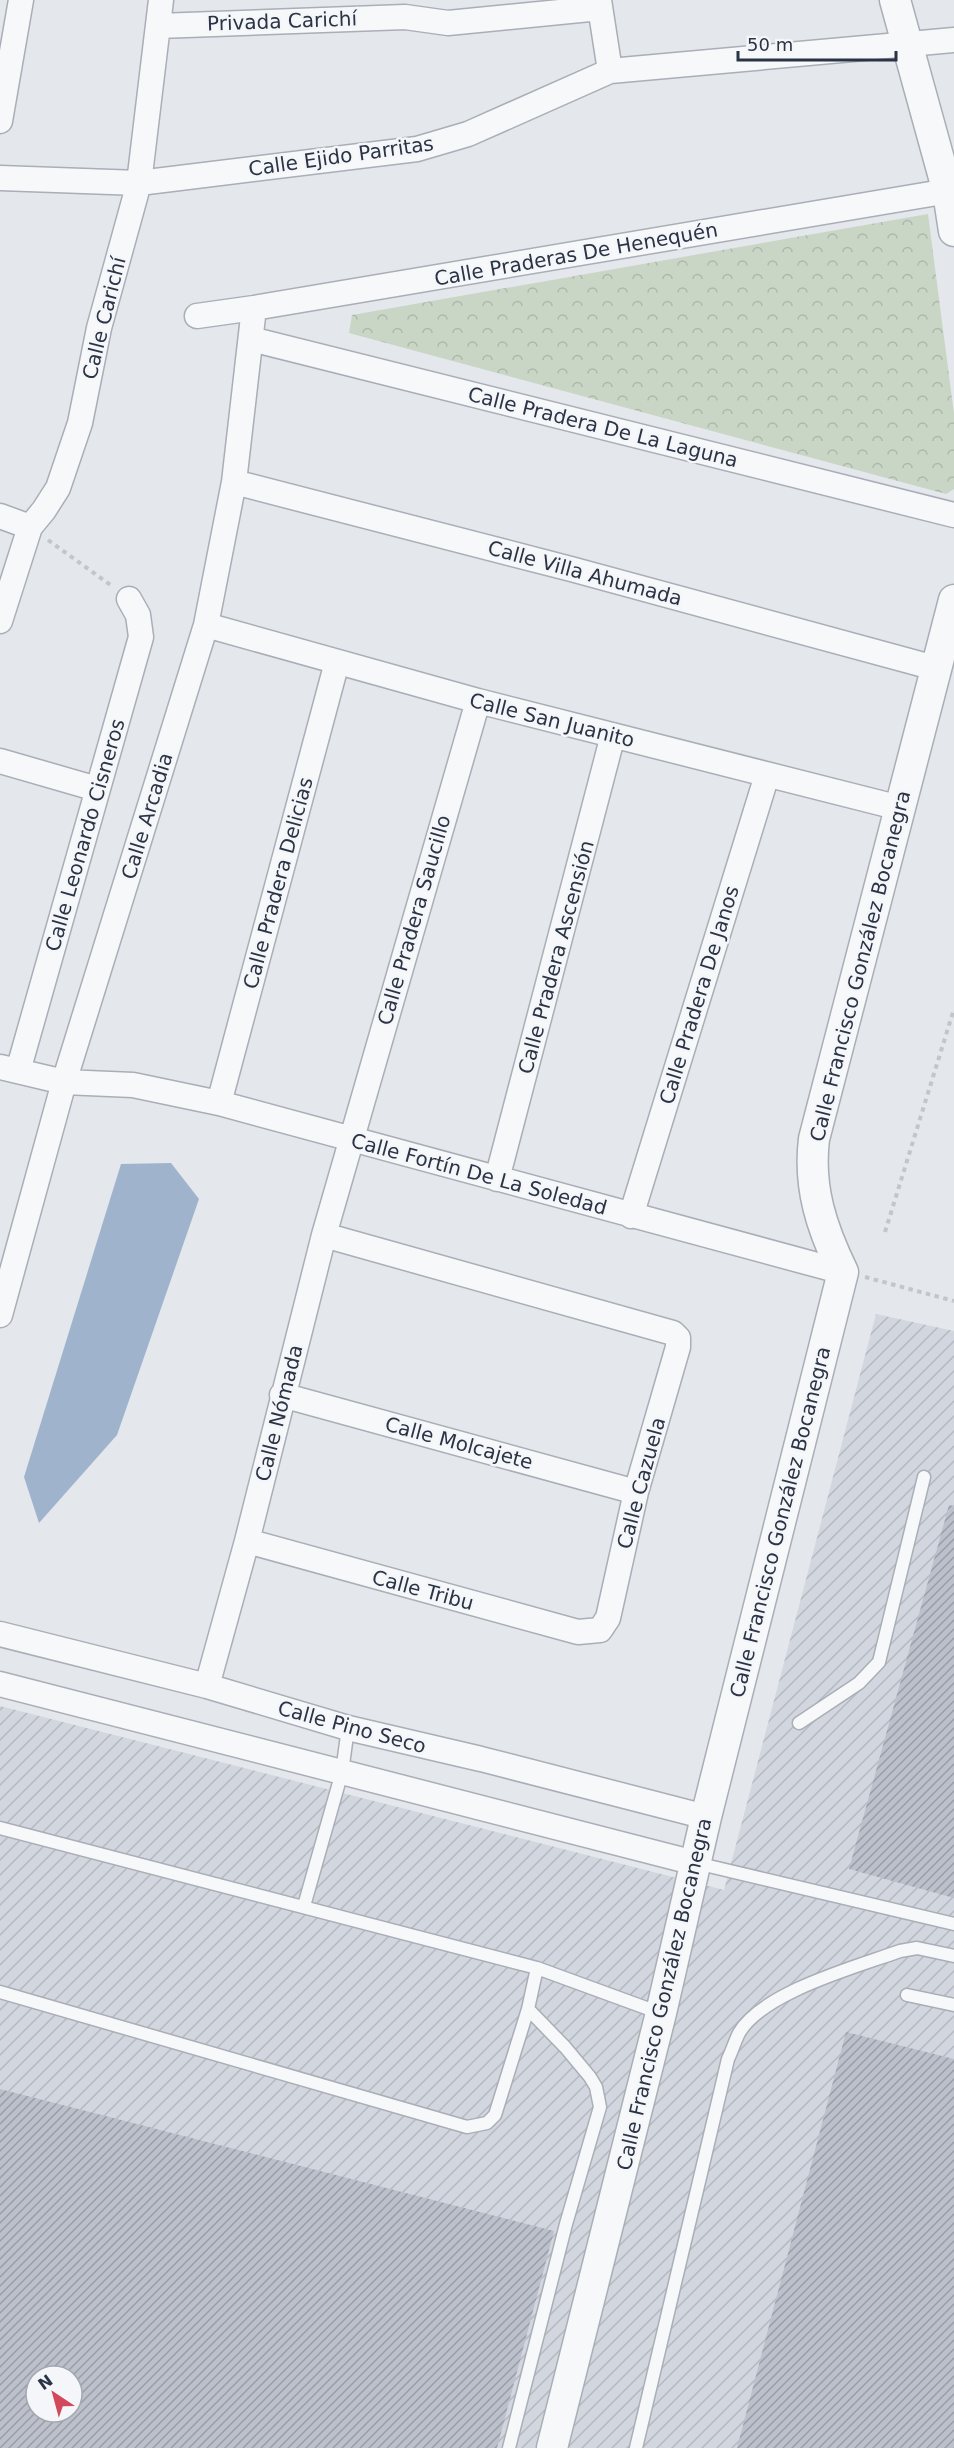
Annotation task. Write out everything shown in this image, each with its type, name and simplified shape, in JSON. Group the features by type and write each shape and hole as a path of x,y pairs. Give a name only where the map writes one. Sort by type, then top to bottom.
{"street":[{"path":"0,121 21,0"},
{"name":"Calle Carichí","path":"0,621 30,527 58,488 80,423 99,328 139,183 161,0"},
{"path":"895,0 951,191 954,231"},
{"path":"599,4 610,71"},
{"name":"Privada Carichí","path":"158,26 403,9 448,22 599,4"},
{"name":"Calle Ejido Parritas","path":"0,178 139,183 417,149 468,134 610,71 954,40"},
{"name":"Calle Praderas De Henequén","path":"197,316 951,191"},
{"name":"Calle Arcadia","path":"0,1315 64,1082 206,625 234,482 254,308"},
{"name":"Calle Pradera De La Laguna","path":"251,339 954,515"},
{"name":"Calle Villa Ahumada","path":"234,482 583,572 935,668"},
{"path":"0,516 30,527"},
{"name":"Calle Leonardo Cisneros","path":"9,1069 97,789 141,637 138,615 129,599"},
{"name":"Calle Francisco González Bocanegra","path":"552,2448 661,2013 706,1817 843,1272 829,1243 814,1194 812,1174 814,1139 954,600"},
{"name":"Calle San Juanito","path":"206,625 478,701 900,808"},
{"name":"Calle Pradera Delicias","path":"219,1104 337,662"},
{"name":"Calle Pradera Saucillo","path":"351,1139 478,701"},
{"name":"Calle Pradera Ascensión","path":"497,1179 613,735"},
{"path":"0,761 97,789"},
{"name":"Calle Pradera De Janos","path":"631,1216 767,775"},
{"name":"Calle Fortín De La Soledad","path":"9,1069 64,1082 132,1085 219,1104 843,1272"},
{"name":"Calle Nómada","path":"207,1686 351,1139"},
{"name":"Calle Cazuela","path":"324,1235 676,1336 678,1347 636,1492 608,1618 600,1630"},
{"name":"Calle Molcajete","path":"282,1395 636,1492"},
{"name":"Calle Tribu","path":"247,1541 578,1632 600,1630"},
{"name":"Calle Pino Seco","path":"0,1634 207,1686 348,1728 481,1759 706,1817"},
{"path":"0,1684 695,1863"}],"lane":[{"path":"799,1723 859,1683 879,1662 924,1477"},
{"path":"304,1906 342,1772 348,1728"},
{"path":"0,1828 537,1968 661,2013"},
{"path":"695,1863 954,1924"},
{"path":"636,2448 728,2059 740,2032 761,2010 794,1991 900,1951 917,1948 954,1956"},
{"path":"0,1992 467,2127 487,2123 495,2115 528,2008 537,1968"},
{"path":"907,1995 954,2005"},
{"path":"509,2448 566,2224 600,2107 597,2087 590,2077 528,2008"}],"path":[{"path":"30,527 129,599"},
{"path":"885,1232 954,1009"},
{"path":"843,1272 954,1301"}],"shaded area":[{"path":"876,1314 954,1331 954,2448 0,2448 0,1706 724,1890"}],"green space":[{"path":"928,214 954,414 954,489 946,494 349,333 352,315"}],"water":[{"path":"171,1163 199,1199 117,1435 39,1523 24,1477 121,1164"}],"building":[{"path":"949,1505 954,1506 954,1898 849,1869"},
{"path":"846,2032 954,2059 954,2448 737,2448"},
{"path":"0,2089 554,2231 497,2448 0,2448"}]}
